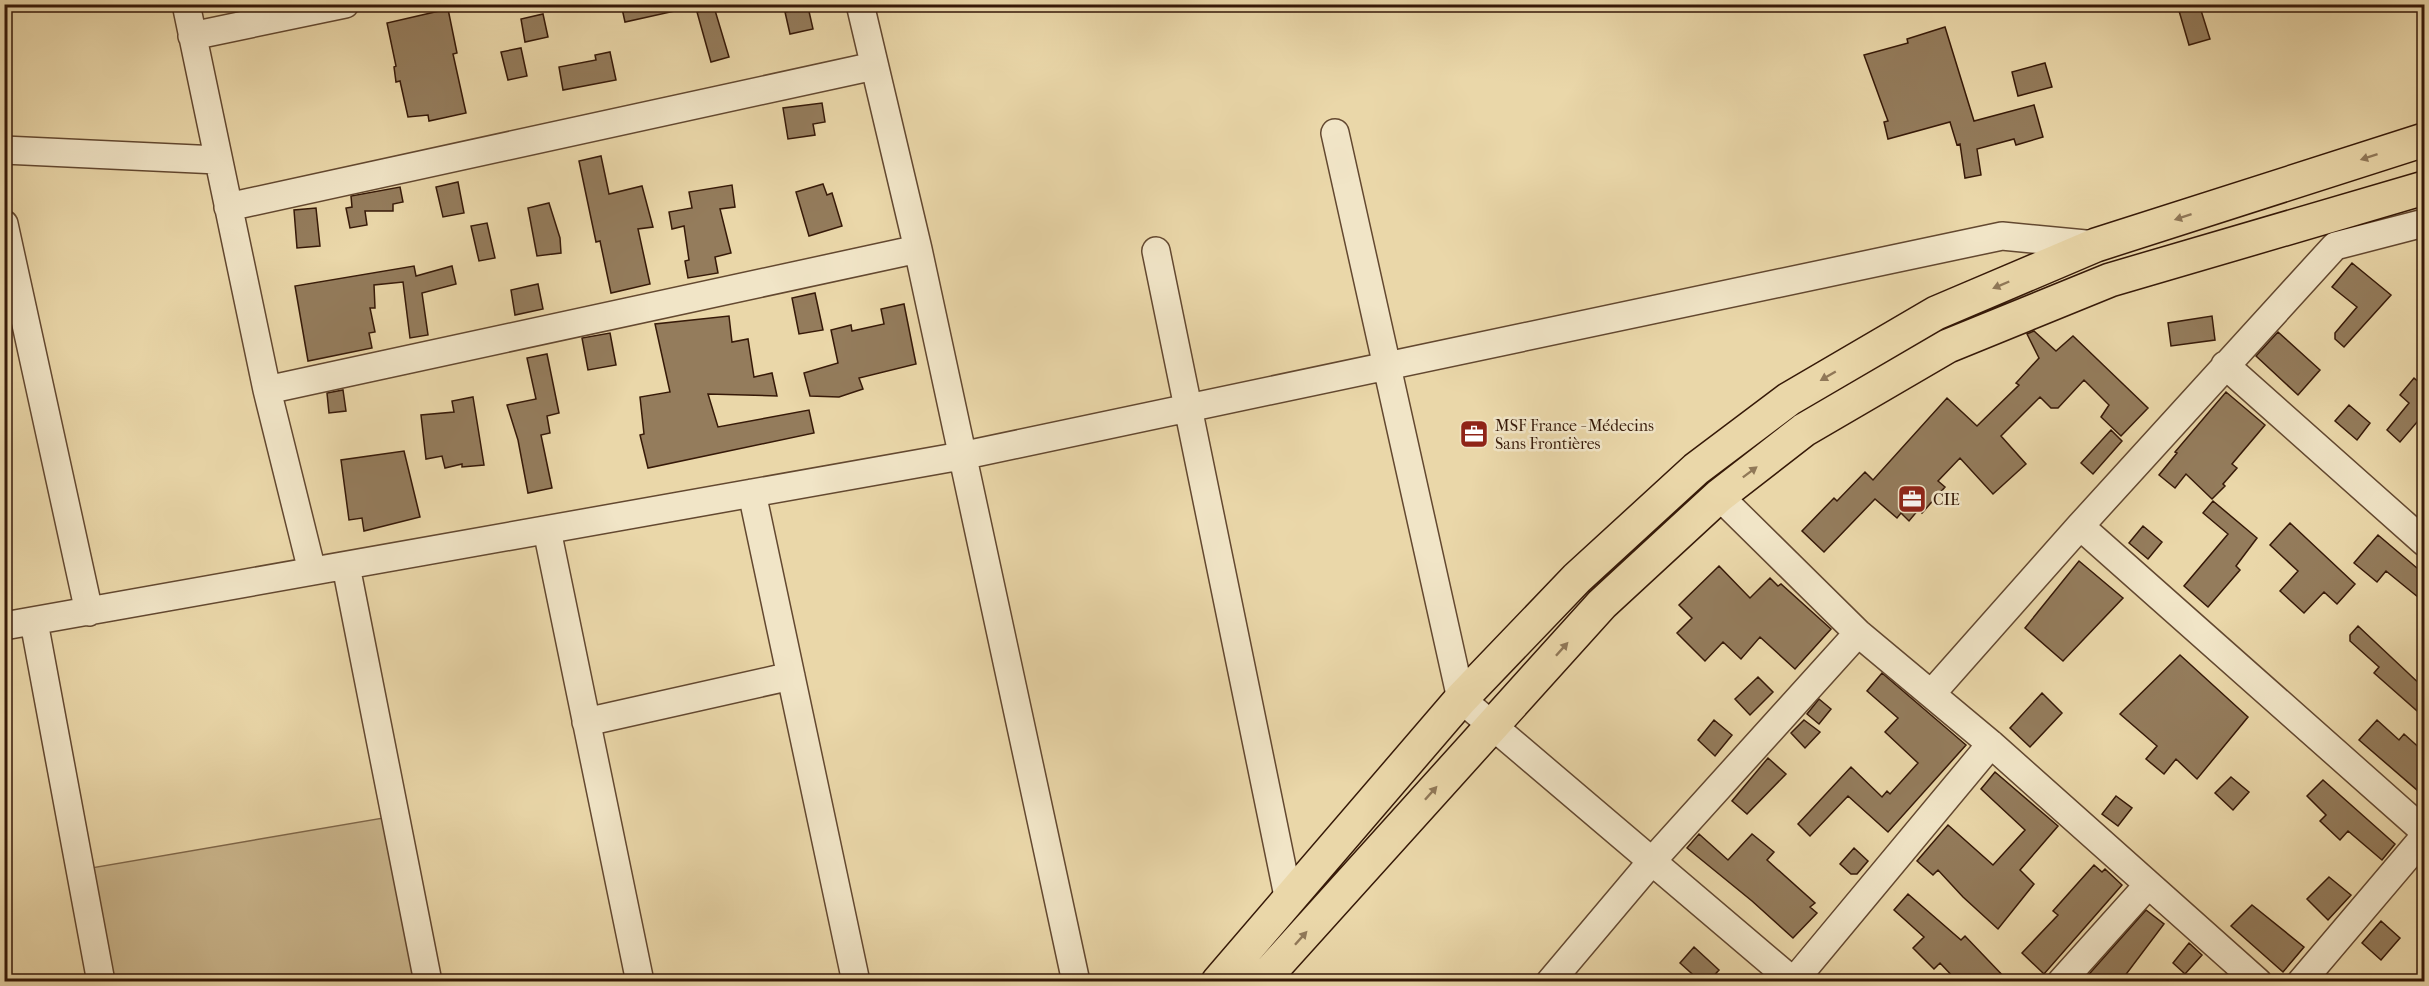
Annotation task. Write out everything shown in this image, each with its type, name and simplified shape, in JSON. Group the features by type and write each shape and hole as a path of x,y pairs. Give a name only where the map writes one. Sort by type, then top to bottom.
{"highway":[{"path":"1218,981 1461,699 1577,578 1696,469 1789,399 1936,313 2096,245 2424,140"},
{"path":"1261,981 1602,604 1719,496 1804,430 1947,346 2110,280 2423,194"}],"street":[{"path":"186,4 267,390 312,571"},
{"path":"192,36 345,4"},
{"path":"860,4 918,249 1076,981"},
{"path":"228,207 874,66"},
{"path":"1335,133 1461,699 1793,981 1991,744"},
{"path":"4,150 218,160"},
{"path":"1932,693 2225,365 2335,246 2424,223"},
{"path":"4,224 89,612"},
{"path":"4,626 961,456 1188,406 1386,367 2002,236 2096,245"},
{"path":"267,390 918,249"},
{"path":"1156,251 1289,901"},
{"path":"2225,365 2424,542"},
{"path":"752,493 856,981"},
{"path":"1719,496 1858,633 1991,744 2258,981"},
{"path":"2080,526 2424,831"},
{"path":"547,530 640,981"},
{"path":"346,567 428,981"},
{"path":"34,622 101,981"},
{"path":"1550,981 1652,861 1858,633"},
{"path":"586,722 791,676"},
{"path":"2301,981 2424,837"},
{"path":"2061,981 2148,885"}],"shaded area":[{"path":"383,818 418,981 113,981 91,868"}],"building":[{"path":"621,4 674,4 675,11 625,22"},
{"path":"2177,4 2199,4 2210,39 2189,45"},
{"path":"714,7 729,57 711,62 697,12"},
{"path":"808,7 813,29 790,34 785,12"},
{"path":"448,9 457,53 453,54 466,113 429,121 428,115 408,117 400,81 396,82 394,67 396,66 387,23"},
{"path":"543,14 548,37 525,42 521,19"},
{"path":"1945,27 1974,121 2034,105 2043,137 2016,145 2014,139 1977,149 1981,175 1965,178 1960,144 1957,145 1950,122 1888,139 1884,122 1888,121 1864,55 1908,43 1907,39"},
{"path":"521,48 527,76 508,80 501,52"},
{"path":"610,52 616,80 563,90 559,67 596,60 595,55"},
{"path":"2045,63 2052,87 2018,96 2012,72"},
{"path":"822,103 825,122 813,124 815,135 788,139 783,108"},
{"path":"601,156 609,194 642,186 653,227 638,229 650,284 611,293 600,241 596,242 579,161"},
{"path":"458,182 464,213 443,217 436,187"},
{"path":"823,184 827,195 832,193 842,226 809,236 796,192"},
{"path":"732,185 735,207 720,209 731,253 715,257 718,273 688,278 685,261 689,260 684,226 672,229 669,212 692,208 689,192"},
{"path":"400,187 403,202 393,204 393,211 365,211 367,225 350,228 346,208 352,207 351,196"},
{"path":"549,203 560,238 561,253 537,256 528,208"},
{"path":"316,208 320,246 297,248 294,210"},
{"path":"487,223 495,258 479,261 471,226"},
{"path":"2352,263 2391,295 2344,347 2335,339 2335,333 2357,307 2332,287"},
{"path":"414,266 416,276 452,266 456,284 422,293 428,335 410,338 403,282 374,285 375,308 370,308 375,332 369,333 372,348 308,361 295,286"},
{"path":"538,284 543,309 515,315 511,290"},
{"path":"815,293 823,330 799,334 792,298"},
{"path":"904,304 916,364 859,378 863,389 839,397 810,396 804,373 838,363 831,330 851,325 852,331 884,324 881,309"},
{"path":"729,316 732,342 748,339 754,377 772,373 777,396 708,394 718,427 809,410 814,433 648,468 640,435 644,434 640,397 670,392 655,324"},
{"path":"2212,316 2215,340 2171,346 2168,323"},
{"path":"2034,331 2056,351 2073,336 2148,408 2121,436 2101,417 2109,405 2084,380 2058,408 2051,408 2040,397 2001,436 2026,464 1993,494 1960,458 1938,481 1945,487 1922,513 1919,509 1909,521 1901,513 1897,518 1875,499 1824,552 1802,531 1834,498 1837,501 1865,472 1873,480 1947,398 1977,426 2019,385 2016,383 2039,358 2027,334"},
{"path":"2278,332 2320,370 2298,395 2256,356"},
{"path":"610,333 616,365 588,370 582,338"},
{"path":"547,354 559,413 547,416 550,433 541,435 552,488 528,493 518,440 507,405 536,399 527,358"},
{"path":"2414,378 2422,385 2424,382 2424,416 2400,442 2387,430 2409,403 2400,395"},
{"path":"343,390 346,411 329,413 327,393"},
{"path":"2226,392 2265,425 2232,464 2237,468 2223,484 2225,486 2212,499 2186,474 2175,488 2159,475 2177,453 2175,452"},
{"path":"473,397 484,465 462,467 462,464 445,468 442,456 426,459 421,415 454,412 452,401"},
{"path":"2349,405 2370,423 2357,440 2335,421"},
{"path":"2111,430 2122,441 2093,474 2081,463"},
{"path":"404,451 420,517 364,531 362,518 349,520 341,460"},
{"path":"2213,501 2257,538 2236,566 2240,570 2208,607 2184,586 2228,534 2203,513"},
{"path":"2290,523 2355,584 2337,604 2324,592 2304,613 2280,591 2298,571 2270,545"},
{"path":"2143,526 2162,542 2148,559 2129,543"},
{"path":"2378,535 2424,574 2424,602 2386,571 2377,582 2354,563"},
{"path":"2079,561 2123,598 2063,661 2025,628"},
{"path":"1719,566 1750,598 1770,578 1778,586 1781,584 1831,629 1795,669 1760,637 1741,659 1723,642 1705,661 1677,633 1692,618 1679,605"},
{"path":"2358,626 2424,688 2424,717 2374,673 2379,667 2350,641 2350,635"},
{"path":"2180,655 2248,717 2197,779 2176,759 2164,774 2146,759 2157,746 2120,714"},
{"path":"1882,673 1966,745 1888,832 1848,796 1810,836 1798,824 1851,767 1882,797 1887,791 1890,794 1918,763 1885,732 1898,718 1867,691"},
{"path":"1758,677 1773,692 1750,715 1735,699"},
{"path":"2042,693 2062,713 2030,747 2010,728"},
{"path":"1819,699 1831,709 1819,724 1807,714"},
{"path":"1714,720 1732,735 1715,756 1698,740"},
{"path":"1804,720 1820,732 1805,748 1791,733"},
{"path":"2377,720 2399,740 2404,734 2424,752 2424,796 2359,740"},
{"path":"1768,758 1786,774 1747,814 1732,801"},
{"path":"1995,772 2058,826 2020,870 2034,884 1998,929 1938,870 1933,875 1917,861 1948,825 1993,865 2025,830 1981,789"},
{"path":"2231,777 2249,792 2233,810 2215,793"},
{"path":"2323,780 2395,844 2382,860 2348,831 2340,840 2320,821 2326,815 2307,796"},
{"path":"2116,796 2132,808 2118,826 2102,814"},
{"path":"1699,834 1728,860 1752,834 1774,852 1767,860 1815,903 1810,907 1817,913 1793,938 1687,848"},
{"path":"1854,848 1868,861 1857,874 1851,874 1840,864"},
{"path":"2094,865 2102,872 2105,869 2122,885 2044,974 2022,953 2058,915 2053,911"},
{"path":"2329,877 2351,895 2328,920 2307,899"},
{"path":"1908,894 1961,940 1965,936 2008,981 1957,981 1940,963 1934,969 1913,948 1924,937 1894,910"},
{"path":"2252,905 2304,947 2283,972 2231,926"},
{"path":"2146,910 2164,924 2121,981 2083,981"},
{"path":"2381,921 2400,938 2381,960 2362,943"},
{"path":"2189,943 2202,955 2185,974 2173,963"},
{"path":"1694,947 1719,970 1709,981 1700,981 1680,963"}],"place":[{"name":"MSF France - Médecins Sans Frontières","path":"1474,434"},
{"name":"CIE","path":"1912,499"}]}
